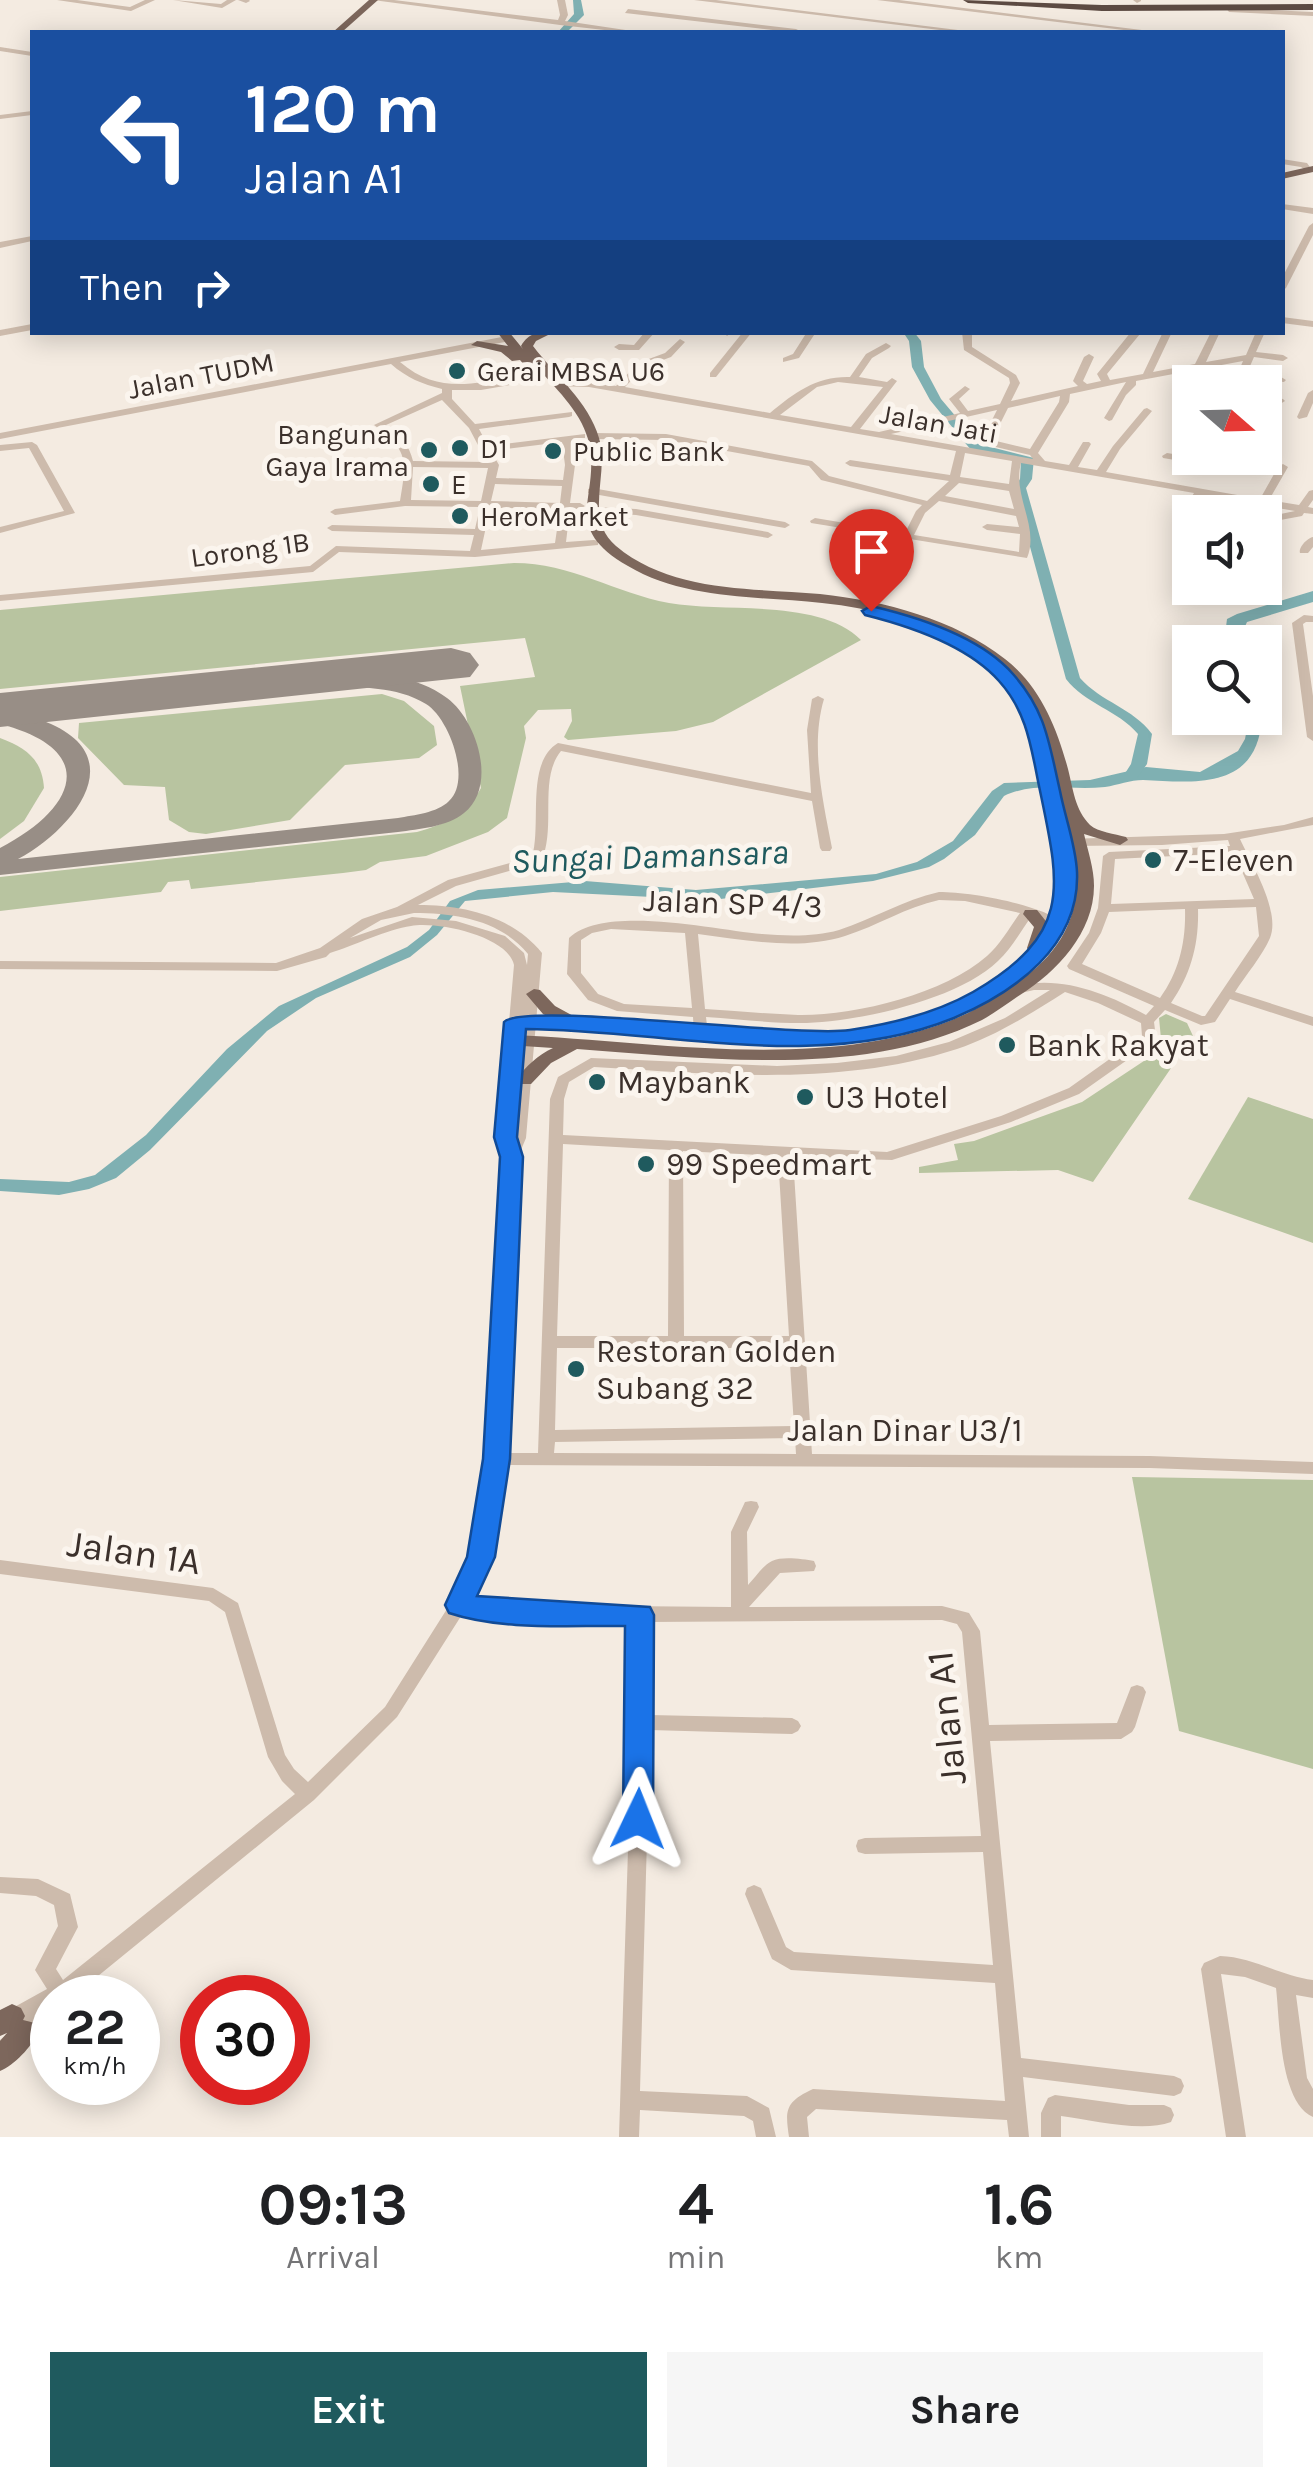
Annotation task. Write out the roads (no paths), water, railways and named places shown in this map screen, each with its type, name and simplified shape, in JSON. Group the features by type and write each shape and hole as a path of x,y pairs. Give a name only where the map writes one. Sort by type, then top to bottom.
{"highway":[{"path":"968,0 1267,9"},
{"path":"995,0 1154,8"},
{"path":"1181,8 1300,6"}],"main road":[{"path":"331,30 366,0"},
{"path":"339,30 375,0"},
{"path":"1285,175 1310,170"},
{"path":"477,345 489,335"},
{"path":"506,335 569,414 581,437"},
{"path":"541,335 527,346 559,386 581,437 585,450 582,526 594,543 618,563 677,588 871,611 904,619 944,636 976,653 1005,676 1034,716 1054,770"},
{"path":"477,345 505,349 538,372"},
{"path":"522,1031 773,1054 853,1049 913,1039 993,1008 1066,956 1085,898 1040,704 1016,675 955,633 910,615 868,605 712,589 651,574 606,545 584,502"},
{"path":"1062,798 1086,830 1120,840"},
{"path":"1074,848 1120,840"},
{"path":"522,1031 570,1022 558,1032 581,1037 849,1037 942,1014 1001,985 1048,942 1065,902 1067,870 1074,848"},
{"path":"1026,966 1042,932 1029,914 1054,911 1065,902"},
{"path":"1058,923 1064,932 1066,956"},
{"path":"534,994 581,1037"},
{"path":"525,1080 551,1054 581,1037"},
{"path":"0,2056 10,2024"}],"street":[{"path":"61,0 135,9 151,0"},
{"path":"177,0 220,6 232,0"},
{"path":"224,14 245,0"},
{"path":"375,0 429,2 604,30"},
{"path":"561,0 566,22"},
{"path":"610,30 640,0"},
{"path":"698,0 953,30"},
{"path":"881,0 1137,30"},
{"path":"894,23 910,4"},
{"path":"1229,10 1300,6"},
{"path":"628,11 788,30"},
{"path":"830,30 840,17"},
{"path":"0,49 30,54"},
{"path":"0,116 30,112"},
{"path":"1285,161 1300,163 1310,170"},
{"path":"1285,206 1313,211"},
{"path":"1285,283 1309,242 1313,226"},
{"path":"0,244 30,240"},
{"path":"1285,258 1298,257"},
{"path":"1285,320 1313,324"},
{"path":"0,333 30,327"},
{"name":"Jalan TUDM","path":"0,437 477,345 506,335"},
{"path":"619,347 638,347 648,335"},
{"path":"712,375 745,335"},
{"path":"786,360 796,356 810,335"},
{"path":"967,335 968,348 1015,380 986,442 1029,460"},
{"path":"1107,382 1102,374 1104,369 1120,357 1134,335"},
{"path":"1147,374 1166,335"},
{"path":"1197,365 1214,335"},
{"path":"1246,365 1260,335"},
{"path":"618,389 641,364 668,355 679,338"},
{"path":"854,378 870,356 886,346"},
{"path":"1197,365 1250,355 1282,360 1291,347"},
{"path":"1084,387 1078,379 1089,357"},
{"path":"392,360 411,380 446,392 473,427 494,464 476,554"},
{"path":"876,434 1172,370"},
{"path":"405,503 410,464 399,437 379,425 446,392 538,372"},
{"path":"772,416 814,382 854,378 891,383 853,430"},
{"path":"1110,418 1122,394 1131,386 1131,378"},
{"name":"Jalan Jati","path":"559,386 579,383 618,389 1219,495"},
{"path":"965,390 954,399 965,414"},
{"path":"814,521 1022,557 1027,551 1011,476 1029,460 1064,402 1065,392"},
{"path":"1302,417 1313,392"},
{"path":"1100,474 1110,456 1148,412"},
{"path":"473,427 569,414"},
{"path":"648,436 659,426"},
{"path":"487,449 581,437 648,436 812,464 825,478 933,501 1018,513"},
{"path":"581,437 568,483 584,502 768,534"},
{"path":"1072,470 1086,444"},
{"path":"0,448 32,445 70,514 0,530"},
{"path":"908,537 933,501 954,482 962,450"},
{"path":"1110,456 1125,459"},
{"path":"1167,456 1172,456"},
{"path":"850,463 1012,488"},
{"path":"410,464 494,464"},
{"path":"1266,495 1283,467"},
{"path":"1193,495 1202,475"},
{"path":"490,481 568,483"},
{"path":"1282,516 1308,510 1313,493"},
{"path":"584,502 785,525"},
{"path":"560,547 584,502"},
{"path":"335,512 405,503 584,502 670,506 695,518 721,518"},
{"name":"Jalan Jati","path":"1282,505 1308,510"},
{"path":"987,527 1024,531"},
{"path":"332,528 480,532"},
{"path":"1304,551 1313,540"},
{"path":"560,547 594,543"},
{"name":"Lorong 1B","path":"0,598 312,570 336,549 476,554 560,547"},
{"path":"1313,618 1304,618 1297,624 1313,737"},
{"path":"818,699 814,743 816,798 826,848"},
{"path":"321,954 365,924 452,883 538,860 544,843 542,805 548,760 558,747 816,798"},
{"path":"1062,986 1051,970 1096,933 1109,878 1106,861 1112,854 1235,842 1313,821"},
{"path":"1120,840 1235,842"},
{"path":"1066,956 1164,1006 1208,1021 1265,936 1261,902 1235,842"},
{"name":"Jalan SP 4/3","path":"699,1013 616,1007 592,997 574,974 575,938 583,930 691,928 770,939 836,935 942,896 1058,923"},
{"path":"1104,908 1261,902"},
{"path":"1147,1021 1176,990 1184,968 1191,905"},
{"path":"398,911 510,928 528,941 536,953 534,994 522,1031 506,1137 512,1157"},
{"path":"699,1013 801,1019 905,1002 941,990 994,958 1029,914"},
{"path":"0,965 277,967 426,915"},
{"path":"83,1975 308,1794 391,1712 459,1605 481,1557 496,1459 512,1157 519,1138 525,1080 519,956 500,939 460,921"},
{"path":"691,928 700,1034"},
{"path":"1021,989 1031,984 1062,986 1147,1021"},
{"path":"546,1460 557,1099 563,1080 591,1062 791,1072 890,1063 942,1051 1007,1024 1062,986"},
{"path":"1225,997 1312,1020"},
{"path":"556,1139 888,1157 1074,1091 1149,1038 1147,1021"},
{"path":"676,1145 676,1342"},
{"path":"785,1150 804,1459"},
{"path":"549,1342 798,1342"},
{"path":"546,1436 803,1432"},
{"name":"Jalan Dinar U3/1","path":"496,1459 804,1459 1313,1468"},
{"path":"740,1609 738,1532 751,1507"},
{"path":"740,1609 776,1566 808,1566"},
{"name":"Jalan 1A","path":"0,1567 214,1595 224,1600 232,1608 277,1757 288,1776 308,1794"},
{"name":"Jalan A1","path":"459,1605 507,1612 640,1615 740,1609 942,1612 962,1618 971,1631 1019,2137"},
{"path":"629,2137 641,1722 640,1615"},
{"path":"980,1733 1121,1731 1126,1727 1137,1692"},
{"path":"641,1722 792,1726"},
{"path":"865,1846 991,1844"},
{"path":"0,1885 38,1888 63,1900 68,1928 45,1970 47,1975"},
{"path":"754,1894 779,1953 791,1961 1003,1976"},
{"path":"1236,2137 1210,1969 1216,1964 1232,1964 1285,1984 1313,1988"},
{"path":"1285,1984 1297,2081 1313,2108"},
{"path":"1011,2066 1174,2086"},
{"path":"630,2100 747,2106 762,2115 766,2137"},
{"path":"799,2137 796,2113 813,2100 1015,2111"},
{"path":"1051,2137 1051,2113 1056,2106 1164,2115"}],"water":[{"path":"1313,591 1313,602 1246,625 1226,625 1227,619 1237,614 1282,605 1282,600"},
{"path":"1246,735 1259,735 1249,758 1222,777 1016,791 1004,796 975,835 944,859 929,867 873,881 712,900 553,892 465,901 437,935 410,957 316,998 267,1031 150,1150 116,1178 59,1195 0,1191 0,1179 69,1182 95,1175 146,1135 227,1049 279,1006 407,947 429,930 450,901 478,890 585,881 696,890 876,874 917,862 953,841 992,791 1004,783 1090,780 1146,767 1200,772 1238,751"}],"waterway":[{"path":"564,30 579,15 577,0"},
{"path":"910,335 915,341 918,367 936,400 975,447 1028,458 1026,479 1020,488 1073,679 1089,695 1129,718 1145,734 1139,764 1132,775"}],"place":[{"name":"Gerai MBSA U6","path":"457,371"},
{"name":"D1","path":"460,448"},
{"name":"Bangunan Gaya Irama","path":"429,450"},
{"name":"Public Bank","path":"553,451"},
{"name":"E","path":"431,484"},
{"name":"HeroMarket","path":"460,516"},
{"name":"7-Eleven","path":"1153,860"},
{"name":"Bank Rakyat","path":"1007,1045"},
{"name":"Maybank","path":"597,1082"},
{"name":"U3 Hotel","path":"805,1097"},
{"name":"99 Speedmart","path":"646,1164"},
{"name":"Restoran Golden Subang 32","path":"576,1369"}],"water label":[{"name":"Sungai Damansara","path":"650,856"}]}
